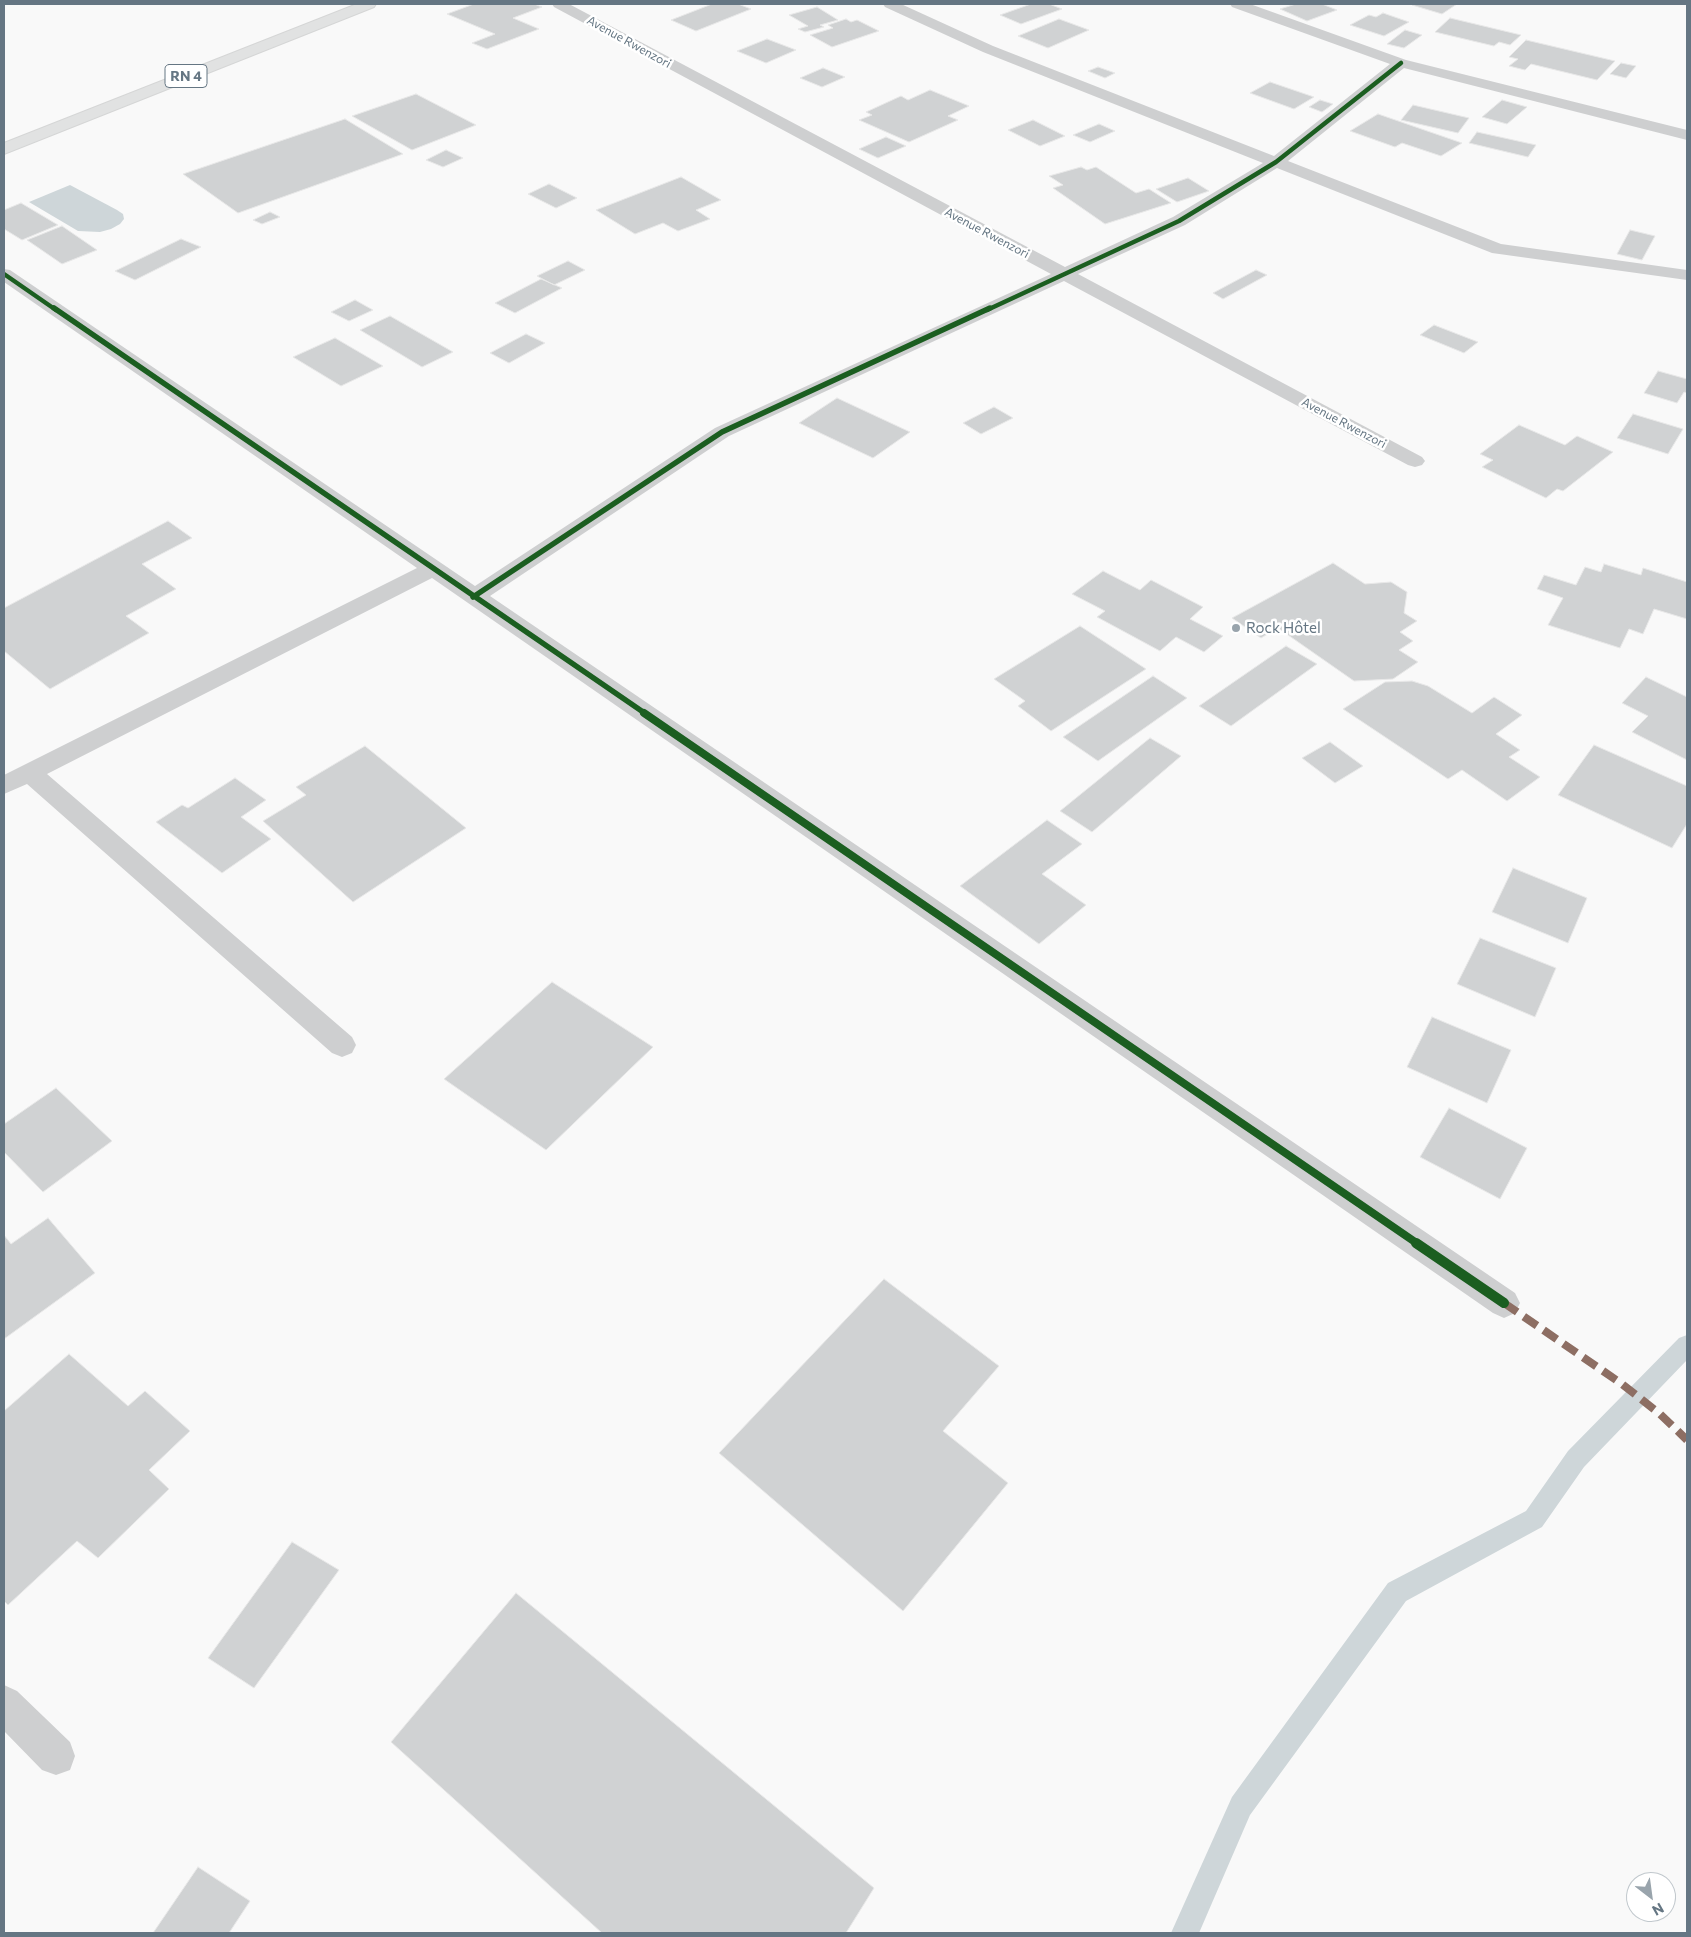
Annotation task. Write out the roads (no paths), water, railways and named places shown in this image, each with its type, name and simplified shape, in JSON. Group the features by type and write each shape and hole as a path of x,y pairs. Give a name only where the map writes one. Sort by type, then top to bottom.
{"highway":[{"name":"RN 4","path":"4,149 369,4"}],"street":[{"name":"Avenue Rwenzori","path":"559,4 1415,461"},
{"path":"890,4 988,49 1498,248 1687,275"},
{"path":"1237,4 1401,63 1687,135"},
{"path":"473,597 722,432 1179,221 1276,162 1401,63"},
{"path":"4,274 1504,1304"},
{"path":"4,785 433,569"},
{"path":"29,772 342,1045"},
{"path":"4,1704 56,1756"}],"waterway":[{"path":"1185,1933 1241,1806 1397,1592 1534,1519 1576,1459 1687,1345"}],"place":[{"name":"Rock Hôtel","path":"1236,628"}]}
